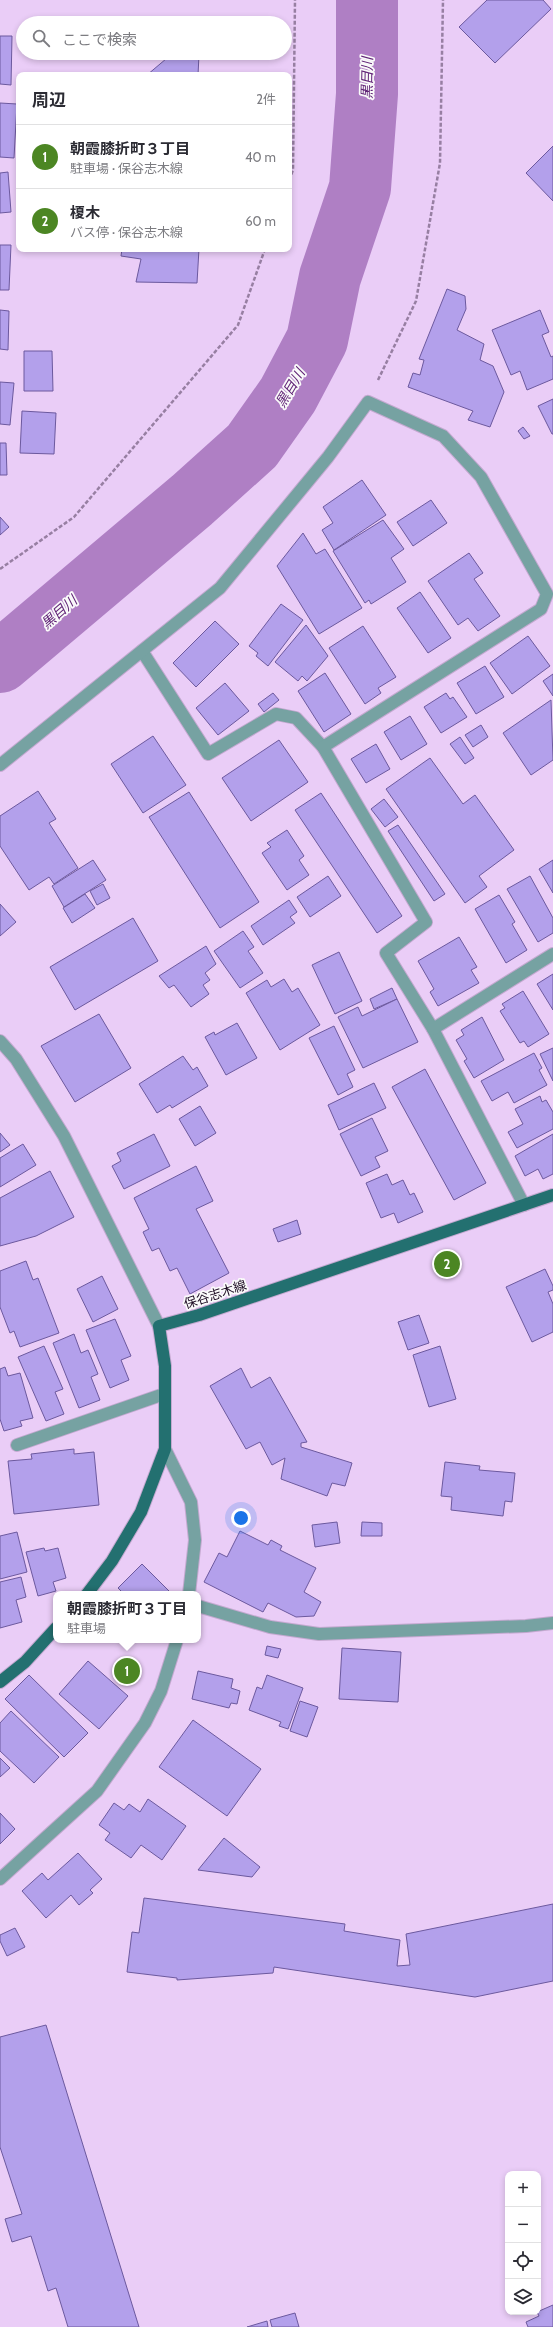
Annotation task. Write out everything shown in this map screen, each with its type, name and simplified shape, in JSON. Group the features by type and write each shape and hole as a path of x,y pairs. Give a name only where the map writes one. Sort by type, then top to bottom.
{"main road":[{"name":"保谷志木線","path":"159,1326 266,1293 553,1195"},
{"path":"89,1591 112,1561 141,1512 165,1449 165,1366 159,1326"},
{"path":"0,1682 25,1662 53,1631"}],"street":[{"path":"0,765 220,588 328,458 368,402 443,436 482,477 547,594 541,609 323,747"},
{"path":"142,651 208,754 276,714 296,718 323,747 426,922 386,953 432,1029 524,1205"},
{"path":"432,1029 553,954"},
{"path":"0,1041 16,1059 64,1136 159,1326"},
{"path":"17,1446 164,1394"},
{"path":"165,1449 192,1502 195,1540 189,1591"},
{"path":"201,1607 270,1627 319,1634 526,1626 553,1622"},
{"path":"0,1880 97,1791 145,1723 161,1691 176,1643"}],"path":[{"path":"292,172 295,0"},
{"path":"368,402 416,301 440,163 443,0"},
{"path":"0,569 74,517 238,325 264,252"}],"building":[{"path":"487,0 543,0 551,9 495,63 459,27"},
{"path":"0,36 12,36 11,85 0,84"},
{"path":"165,60 199,60 198,72 151,72"},
{"path":"0,103 16,104 14,158 0,157"},
{"path":"553,146 553,201 526,173"},
{"path":"8,172 11,212 0,213 0,173"},
{"path":"0,245 11,245 9,290 0,290"},
{"path":"122,252 199,252 197,283 136,282 141,259 121,256"},
{"path":"447,289 465,296 466,309 457,330 484,344 480,360 493,366 504,392 490,427 468,420 473,411 408,387 413,373 420,375 424,360 419,359"},
{"path":"0,310 9,311 8,350 0,349"},
{"path":"540,310 549,332 542,335 551,357 553,356 553,379 527,390 520,371 511,375 492,330"},
{"path":"24,351 52,351 53,391 24,391"},
{"path":"0,382 14,383 10,425 0,424"},
{"path":"553,399 553,434 552,434 538,406"},
{"path":"22,411 56,413 54,454 20,453"},
{"path":"523,427 530,436 524,439 518,431"},
{"path":"0,443 6,443 7,475 0,475"},
{"path":"362,480 386,515 334,550 322,530 333,523 323,507"},
{"path":"431,500 447,523 413,546 397,522"},
{"path":"0,517 9,527 0,535"},
{"path":"383,520 404,549 391,558 406,582 371,604 369,600 365,603 333,551"},
{"path":"303,533 316,554 325,549 362,608 319,634 277,566"},
{"path":"469,553 483,573 474,579 500,616 478,631 468,618 458,625 428,581"},
{"path":"420,592 451,638 428,653 397,608"},
{"path":"281,604 303,620 268,666 256,656 258,653 249,646"},
{"path":"215,621 239,644 196,687 173,663"},
{"path":"306,625 328,656 307,681 302,676 298,681 275,662"},
{"path":"363,626 396,677 378,688 381,693 365,704 329,648"},
{"path":"528,636 550,666 512,694 490,663"},
{"path":"485,666 504,697 476,714 457,683"},
{"path":"325,673 351,714 324,732 298,691"},
{"path":"553,674 553,696 543,681"},
{"path":"225,683 249,711 218,735 196,708"},
{"path":"273,693 279,700 264,712 258,704"},
{"path":"446,693 450,699 453,697 467,717 441,733 424,707"},
{"path":"551,700 553,760 531,775 503,733"},
{"path":"410,716 427,744 401,760 384,732"},
{"path":"481,725 488,737 473,747 465,735"},
{"path":"153,736 186,785 143,813 111,764"},
{"path":"460,737 474,758 465,764 450,744"},
{"path":"279,740 308,782 251,821 222,778"},
{"path":"376,744 390,769 366,783 351,759"},
{"path":"430,758 463,804 475,795 514,850 479,876 487,887 465,903 386,789"},
{"path":"38,791 56,819 49,823 78,868 54,884 49,877 29,890 0,846 0,816"},
{"path":"189,792 259,902 220,928 149,817"},
{"path":"321,793 402,916 377,933 295,810"},
{"path":"384,799 398,817 385,827 371,809"},
{"path":"398,825 445,894 434,901 388,831"},
{"path":"287,830 304,856 299,860 309,875 287,890 262,853 271,847 267,843"},
{"path":"93,860 106,880 64,907 52,886"},
{"path":"553,860 553,893 539,869"},
{"path":"328,876 341,896 310,917 297,897"},
{"path":"530,876 553,918 553,933 538,942 507,889"},
{"path":"103,884 110,898 97,905 90,891"},
{"path":"85,894 95,908 72,923 63,908"},
{"path":"499,895 515,922 512,924 527,950 506,963 475,909"},
{"path":"289,900 297,912 290,917 295,923 263,945 251,926"},
{"path":"0,904 16,922 0,936"},
{"path":"133,918 158,961 75,1010 50,967"},
{"path":"243,931 254,947 248,951 263,973 240,988 214,951"},
{"path":"459,937 477,967 471,970 479,983 438,1006 430,992 434,989 418,961"},
{"path":"206,946 216,964 205,973 210,980 203,985 209,994 191,1007 174,985 169,988 159,976"},
{"path":"339,952 362,1001 335,1014 312,965"},
{"path":"553,974 553,1010 537,984"},
{"path":"284,979 292,992 298,988 320,1025 280,1050 246,993 267,980 271,987"},
{"path":"392,988 397,999 374,1009 370,999"},
{"path":"523,991 549,1034 528,1047 524,1041 520,1043 500,1011 505,1008 502,1004"},
{"path":"397,999 418,1042 363,1068 338,1017 358,1007 362,1016"},
{"path":"99,1014 131,1068 75,1102 41,1046"},
{"path":"482,1017 504,1060 474,1078 464,1061 467,1059 456,1040 464,1035 461,1030"},
{"path":"237,1023 257,1058 226,1075 205,1037 214,1032 215,1035"},
{"path":"334,1026 355,1070 347,1074 353,1087 338,1095 309,1038"},
{"path":"553,1048 553,1081 540,1054"},
{"path":"534,1053 542,1068 539,1070 547,1085 514,1103 508,1092 492,1101 481,1081"},
{"path":"183,1056 193,1070 197,1067 208,1086 172,1108 170,1105 157,1113 139,1084"},
{"path":"425,1069 486,1183 454,1200 392,1087"},
{"path":"374,1083 386,1108 339,1130 328,1105"},
{"path":"540,1096 542,1102 546,1100 553,1112 553,1129 517,1148 508,1132 523,1124 515,1109"},
{"path":"200,1106 216,1133 195,1146 179,1119"},
{"path":"372,1118 388,1151 375,1157 380,1167 361,1176 340,1134"},
{"path":"0,1133 10,1145 0,1152"},
{"path":"154,1134 170,1166 124,1189 112,1166 121,1161 117,1153"},
{"path":"553,1134 553,1174 543,1179 538,1169 525,1176 515,1156"},
{"path":"23,1144 36,1165 0,1187 0,1158"},
{"path":"196,1166 213,1201 196,1209 229,1273 190,1294 177,1268 170,1271 159,1248 152,1251 143,1232 149,1229 134,1198"},
{"path":"50,1171 74,1217 36,1236 0,1246 0,1198"},
{"path":"387,1174 392,1185 403,1180 410,1195 414,1193 423,1212 398,1223 394,1213 381,1218 366,1183"},
{"path":"297,1220 301,1234 278,1242 273,1229"},
{"path":"26,1261 33,1280 38,1278 59,1333 20,1347 14,1331 10,1333 0,1307 0,1271"},
{"path":"545,1269 553,1286 553,1290 548,1292 553,1304 553,1332 532,1342 506,1287"},
{"path":"102,1276 118,1309 93,1322 77,1289"},
{"path":"419,1315 429,1343 408,1350 398,1322"},
{"path":"115,1319 131,1356 121,1360 129,1380 110,1388 86,1330"},
{"path":"74,1334 81,1353 88,1350 98,1374 91,1377 100,1400 79,1408 53,1343"},
{"path":"44,1346 63,1389 55,1392 64,1414 46,1421 18,1357"},
{"path":"440,1346 456,1399 429,1407 413,1355"},
{"path":"5,1367 8,1376 20,1373 33,1418 20,1421 22,1426 4,1431 0,1419 0,1369"},
{"path":"241,1368 251,1388 270,1377 307,1442 301,1443 301,1447 352,1463 345,1486 332,1483 327,1496 281,1479 285,1458 272,1465 260,1442 246,1449 210,1386"},
{"path":"74,1449 74,1454 94,1452 99,1505 14,1514 8,1461 32,1459 31,1454"},
{"path":"445,1462 480,1466 479,1470 515,1473 512,1502 505,1501 503,1516 451,1510 452,1497 441,1496"},
{"path":"337,1522 340,1543 315,1547 312,1525"},
{"path":"362,1522 382,1523 382,1536 361,1536"},
{"path":"240,1531 268,1545 271,1540 282,1546 280,1550 316,1568 304,1592 321,1602 314,1616 296,1617 268,1603 263,1612 204,1582 219,1553 227,1557"},
{"path":"17,1532 27,1572 0,1579 0,1536"},
{"path":"44,1548 45,1551 58,1548 66,1578 53,1582 56,1591 38,1596 26,1552"},
{"path":"142,1564 169,1591 121,1591 118,1588"},
{"path":"21,1577 26,1597 16,1600 22,1622 0,1628 0,1582"},
{"path":"267,1646 281,1649 278,1658 265,1655"},
{"path":"342,1648 401,1652 398,1702 339,1699"},
{"path":"88,1661 128,1696 99,1729 59,1694"},
{"path":"198,1671 233,1679 231,1688 240,1691 237,1704 231,1703 229,1708 192,1699"},
{"path":"29,1675 88,1733 64,1757 5,1699"},
{"path":"267,1675 303,1688 288,1729 279,1726 281,1722 249,1710 257,1687 262,1689"},
{"path":"300,1701 318,1707 307,1737 290,1731"},
{"path":"11,1711 59,1757 34,1783 0,1751 0,1723"},
{"path":"193,1720 261,1769 227,1816 159,1767"},
{"path":"0,1758 10,1768 0,1777"},
{"path":"148,1799 186,1826 162,1860 141,1845 131,1858 105,1840 110,1833 99,1825 114,1803 124,1810 129,1804 140,1812"},
{"path":"0,1813 15,1829 0,1844"},
{"path":"224,1838 260,1867 252,1877 198,1870"},
{"path":"78,1853 102,1879 90,1890 93,1893 79,1905 71,1895 46,1918 22,1891 42,1873 48,1880"},
{"path":"144,1898 345,1924 344,1931 400,1940 397,1966 410,1965 406,1934 553,1904 553,1981 475,1997 274,1967 273,1973 177,1980 177,1978 127,1972 132,1932 139,1933"},
{"path":"15,1928 25,1947 7,1956 0,1941 0,1935"},
{"path":"46,2025 139,2327 68,2327 56,2288 48,2291 31,2236 12,2242 5,2219 22,2214 0,2147 0,2037"},
{"path":"553,2305 553,2327 528,2327 526,2322 541,2315 541,2310"},
{"path":"295,2313 299,2327 272,2327 270,2320"},
{"path":"267,2321 268,2327 247,2327"}],"waterway":[{"name":"黒目川","path":"0,662 192,500 252,446 288,395 317,340 330,277 360,188 367,94 367,0"}],"place":[{"name":"榎木","path":"447,1264"},
{"name":"朝霞膝折町３丁目","path":"127,1671"}]}
